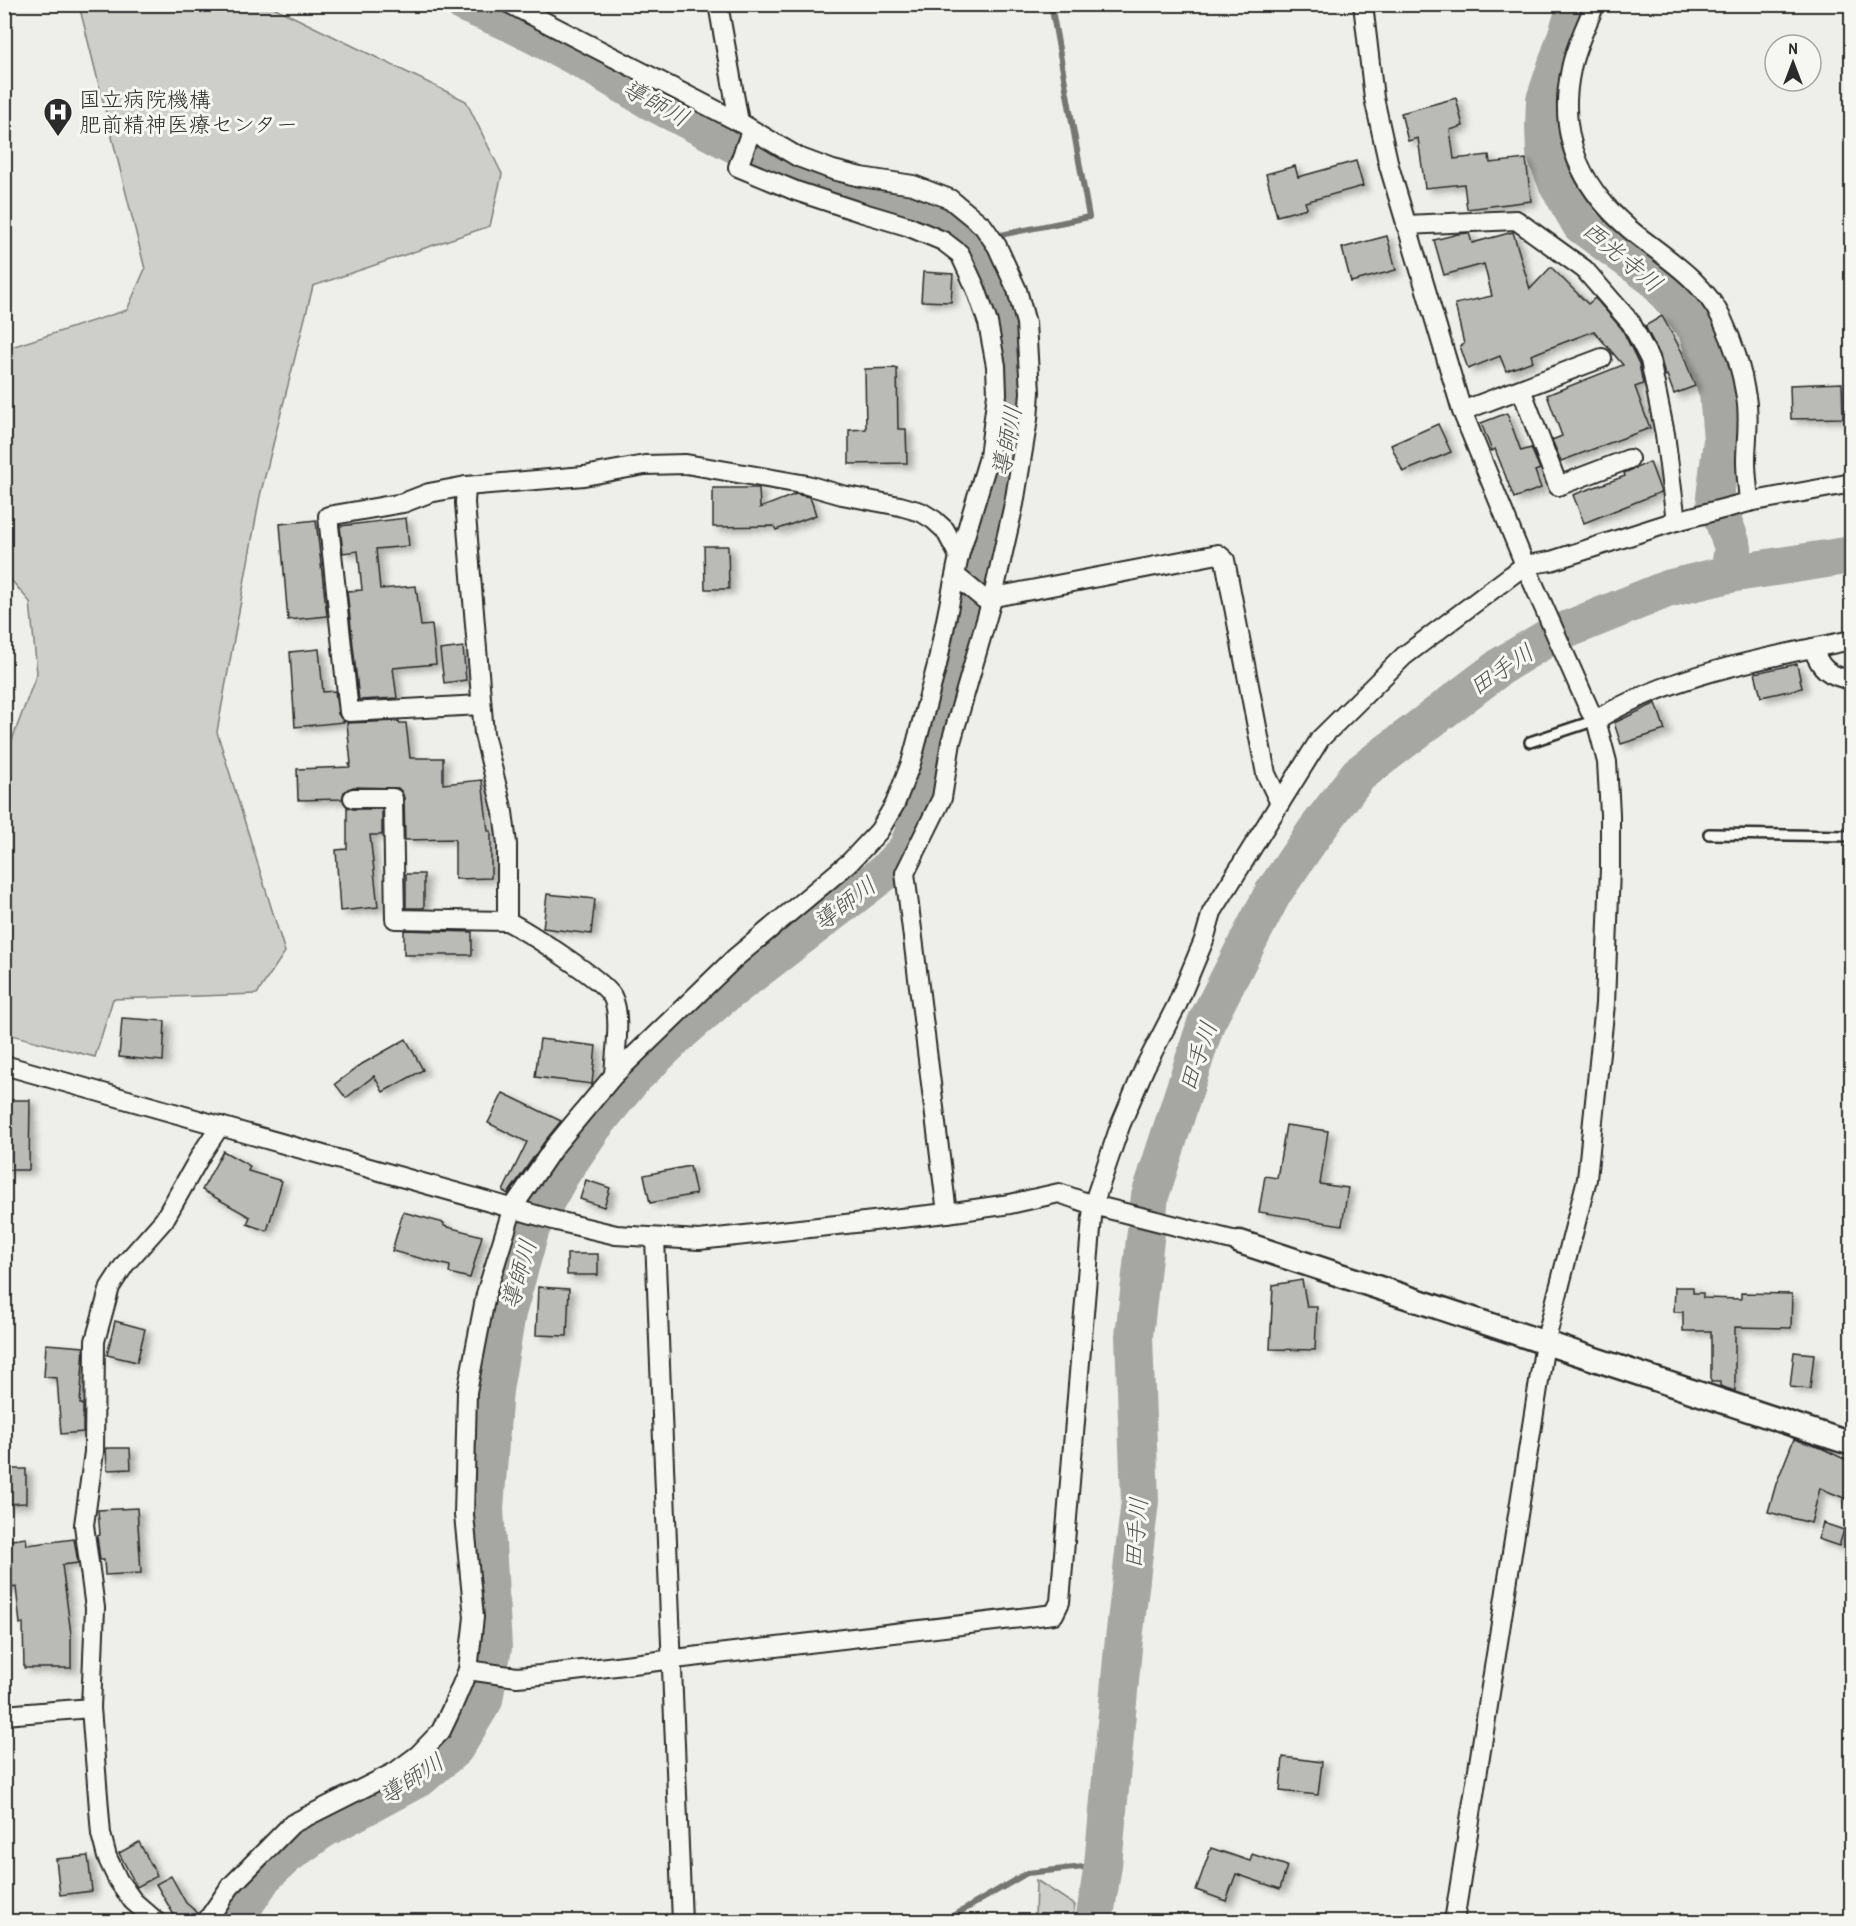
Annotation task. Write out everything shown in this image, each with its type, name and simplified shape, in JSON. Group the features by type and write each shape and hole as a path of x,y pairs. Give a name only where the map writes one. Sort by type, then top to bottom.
{"street":[{"path":"510,4 798,157 833,170 861,177 913,185 950,199 983,226 996,246 1017,290 1026,323 1030,392 1028,419 1014,504 951,742 942,798 905,873 947,1213"},
{"path":"206,1922 230,1887 292,1824 395,1772 418,1755 441,1731 468,1670 474,1617 464,1515 467,1392 486,1294 513,1207 554,1147 614,1075 735,958 850,862 879,831 895,804 911,763 937,665 959,556 989,457 997,393 996,366 988,323 960,254 943,241 907,226 796,191 738,167 745,127 717,4"},
{"path":"1363,4 1374,98 1406,225 1462,411 1528,572 1593,715 1607,762 1610,814 1610,913 1605,1004 1587,1179 1545,1343 1454,1922"},
{"path":"1595,4 1571,66 1566,95 1567,122 1574,151 1584,177 1598,197 1637,235 1686,273 1703,291 1721,317 1746,397 1748,429 1746,461 1749,502"},
{"path":"1406,225 1516,220 1584,269 1631,323 1650,360 1665,434 1676,520"},
{"path":"1462,411 1602,358"},
{"path":"1521,389 1558,486 1629,459"},
{"path":"481,705 349,712 328,516 403,503 429,493 466,486 584,476 645,465 686,464 807,485 921,512 945,531 959,556"},
{"path":"468,1670 517,1677 672,1657 1054,1614 1060,1602 1093,1205 1120,1126 1145,1067 1177,1005 1204,940 1212,912 1320,739 1404,656 1528,572 1551,561 1676,520 1749,502 1851,483"},
{"path":"466,486 465,503 484,734 503,812 507,844 507,921"},
{"path":"956,576 989,597 1218,554 1225,560 1266,774 1281,803"},
{"path":"1593,715 1674,684 1774,656 1851,640"},
{"path":"1813,648 1818,662 1829,673 1851,680"},
{"path":"353,798 393,798 395,919 507,921 524,930 601,984 613,997 617,1015 614,1075"},
{"path":"4,1065 557,1221 616,1235 699,1240 947,1213 1010,1204 1059,1193 1093,1205 1240,1242 1851,1444"},
{"path":"157,1922 133,1901 118,1880 107,1857 101,1834 92,1708 95,1608 84,1525 94,1452 95,1341 110,1287 125,1264 164,1220 201,1153 220,1126"},
{"path":"655,1238 682,1922"},
{"path":"4,1715 92,1708"}],"lane":[{"path":"1530,742 1593,715"},
{"path":"1709,834 1851,836"}],"shaded area":[{"path":"79,5 269,5 466,101 502,174 490,226 313,286 260,496 217,732 285,952 257,994 113,999 95,1057 4,1033 5,759 37,673 30,602 5,573 5,349 127,310 145,269"},
{"path":"1036,1880 1075,1905 1072,1921 1035,1921"}],"building":[{"path":"1456,98 1463,126 1450,130 1454,159 1489,155 1490,163 1526,159 1531,201 1467,209 1464,184 1425,188 1418,138 1408,141 1401,113"},
{"path":"1356,161 1363,186 1305,202 1307,208 1277,216 1266,174 1295,166 1298,177"},
{"path":"1513,232 1530,289 1551,267 1588,304 1595,298 1622,329 1639,364 1643,384 1635,387 1650,428 1561,461 1552,440 1562,436 1547,395 1623,365 1594,331 1531,355 1533,361 1506,371 1500,356 1468,369 1460,346 1464,344 1455,304 1492,296 1484,264 1444,275 1434,240 1469,233 1472,243"},
{"path":"1387,236 1396,270 1351,282 1342,248"},
{"path":"923,272 953,274 951,302 921,301"},
{"path":"1662,316 1682,352 1695,386 1674,394 1667,375 1665,376 1660,355 1645,326"},
{"path":"897,368 898,429 906,429 907,463 849,464 849,430 866,429 865,369"},
{"path":"1842,383 1843,418 1791,419 1790,385"},
{"path":"1507,413 1521,451 1531,448 1540,469 1535,471 1541,488 1514,498 1495,449 1492,451 1481,423"},
{"path":"1438,424 1451,452 1403,472 1391,445"},
{"path":"1650,462 1661,492 1584,523 1573,495 1625,476 1624,473"},
{"path":"713,488 759,488 760,508 796,494 810,497 816,515 776,530 774,526 713,527"},
{"path":"406,518 409,546 376,549 380,589 416,586 421,626 432,625 436,664 393,668 397,698 359,700 347,591 362,590 358,551 343,553 340,526"},
{"path":"316,520 327,616 288,620 280,524"},
{"path":"704,546 728,546 729,589 705,589"},
{"path":"463,647 466,680 444,683 440,650"},
{"path":"319,649 323,692 335,691 338,714 344,722 295,727 290,652"},
{"path":"1797,664 1802,688 1761,697 1755,673"},
{"path":"1656,703 1665,730 1621,744 1614,723"},
{"path":"399,721 399,723 406,723 410,758 443,758 443,784 482,780 488,831 491,831 491,878 455,879 455,839 405,840 404,798 398,788 353,787 344,792 342,799 298,800 297,769 350,767 347,723"},
{"path":"347,807 382,809 382,835 370,835 378,907 340,911 336,850 347,849"},
{"path":"406,874 424,874 424,908 406,908"},
{"path":"547,894 595,899 591,934 543,928"},
{"path":"404,930 472,932 472,955 404,955"},
{"path":"122,1018 165,1021 163,1061 119,1057"},
{"path":"406,1039 423,1070 383,1092 374,1076 346,1098 335,1084 362,1064"},
{"path":"540,1039 596,1046 592,1084 535,1077"},
{"path":"503,1093 561,1121 508,1194 503,1191 527,1142 488,1123"},
{"path":"4,1100 30,1100 29,1170 4,1170"},
{"path":"1286,1125 1328,1131 1320,1184 1348,1188 1342,1225 1259,1212 1265,1176 1277,1178"},
{"path":"223,1151 250,1166 248,1171 282,1181 267,1231 247,1224 250,1217 202,1190"},
{"path":"690,1166 696,1194 650,1203 644,1175"},
{"path":"586,1180 610,1188 604,1207 580,1199"},
{"path":"403,1212 482,1236 470,1278 449,1273 450,1266 392,1251"},
{"path":"567,1254 598,1254 598,1275 567,1275"},
{"path":"1302,1280 1307,1307 1317,1307 1315,1350 1270,1349 1273,1285"},
{"path":"538,1287 569,1289 567,1336 536,1335"},
{"path":"1675,1287 1693,1287 1693,1293 1703,1293 1703,1298 1741,1299 1741,1293 1792,1294 1791,1328 1735,1327 1735,1391 1720,1386 1720,1382 1711,1382 1711,1331 1683,1331 1683,1312 1674,1312"},
{"path":"115,1321 145,1329 137,1362 107,1355"},
{"path":"46,1344 84,1347 80,1404 83,1404 83,1432 61,1434 57,1378 44,1377"},
{"path":"1794,1352 1814,1354 1810,1389 1790,1387"},
{"path":"1794,1439 1851,1462 1851,1501 1820,1488 1811,1523 1768,1512 1776,1484"},
{"path":"106,1448 130,1448 131,1469 107,1470"},
{"path":"4,1469 26,1469 26,1503 4,1504"},
{"path":"137,1508 141,1573 105,1575 104,1560 100,1560 97,1536 100,1535 98,1510"},
{"path":"1823,1523 1844,1530 1839,1546 1818,1539"},
{"path":"26,1538 27,1545 74,1539 78,1563 62,1565 71,1634 71,1668 24,1668 23,1623 20,1624 16,1587 4,1589 4,1541"},
{"path":"1283,1757 1322,1762 1318,1795 1280,1791"},
{"path":"139,1842 157,1876 137,1887 119,1853"},
{"path":"1211,1848 1250,1861 1252,1854 1287,1866 1280,1889 1236,1874 1226,1901 1196,1890"},
{"path":"88,1856 92,1891 60,1895 56,1859"},
{"path":"171,1876 186,1903 198,1913 190,1922 178,1922 156,1884"}],"waterway":[{"name":"導師川","path":"233,1922 264,1876 287,1855 322,1830 421,1777 455,1748 484,1700 493,1647 485,1508 494,1390 507,1313 531,1228 561,1174 593,1127 634,1077 719,999 885,872 907,849 929,793 962,645 981,575 990,518 1011,434 1018,382 1010,308 996,279 971,241 926,216 844,195 779,167 649,100 582,60 511,23 465,4"},
{"path":"971,241 1089,217 1051,4"},
{"name":"西光寺川","path":"1577,4 1545,100 1545,153 1558,185 1581,225 1655,279 1696,328 1718,393 1722,440 1715,497 1733,548 1729,574"},
{"name":"田手川","path":"1094,1922 1103,1865 1123,1648 1140,1501 1134,1336 1150,1196 1206,1023 1273,893 1358,775 1504,664 1549,637 1667,589 1729,574 1852,555"},
{"path":"943,1922 1027,1873 1103,1865"}],"place":[{"name":"国立病院機構 肥前精神医療センター","path":"58,138"}]}
